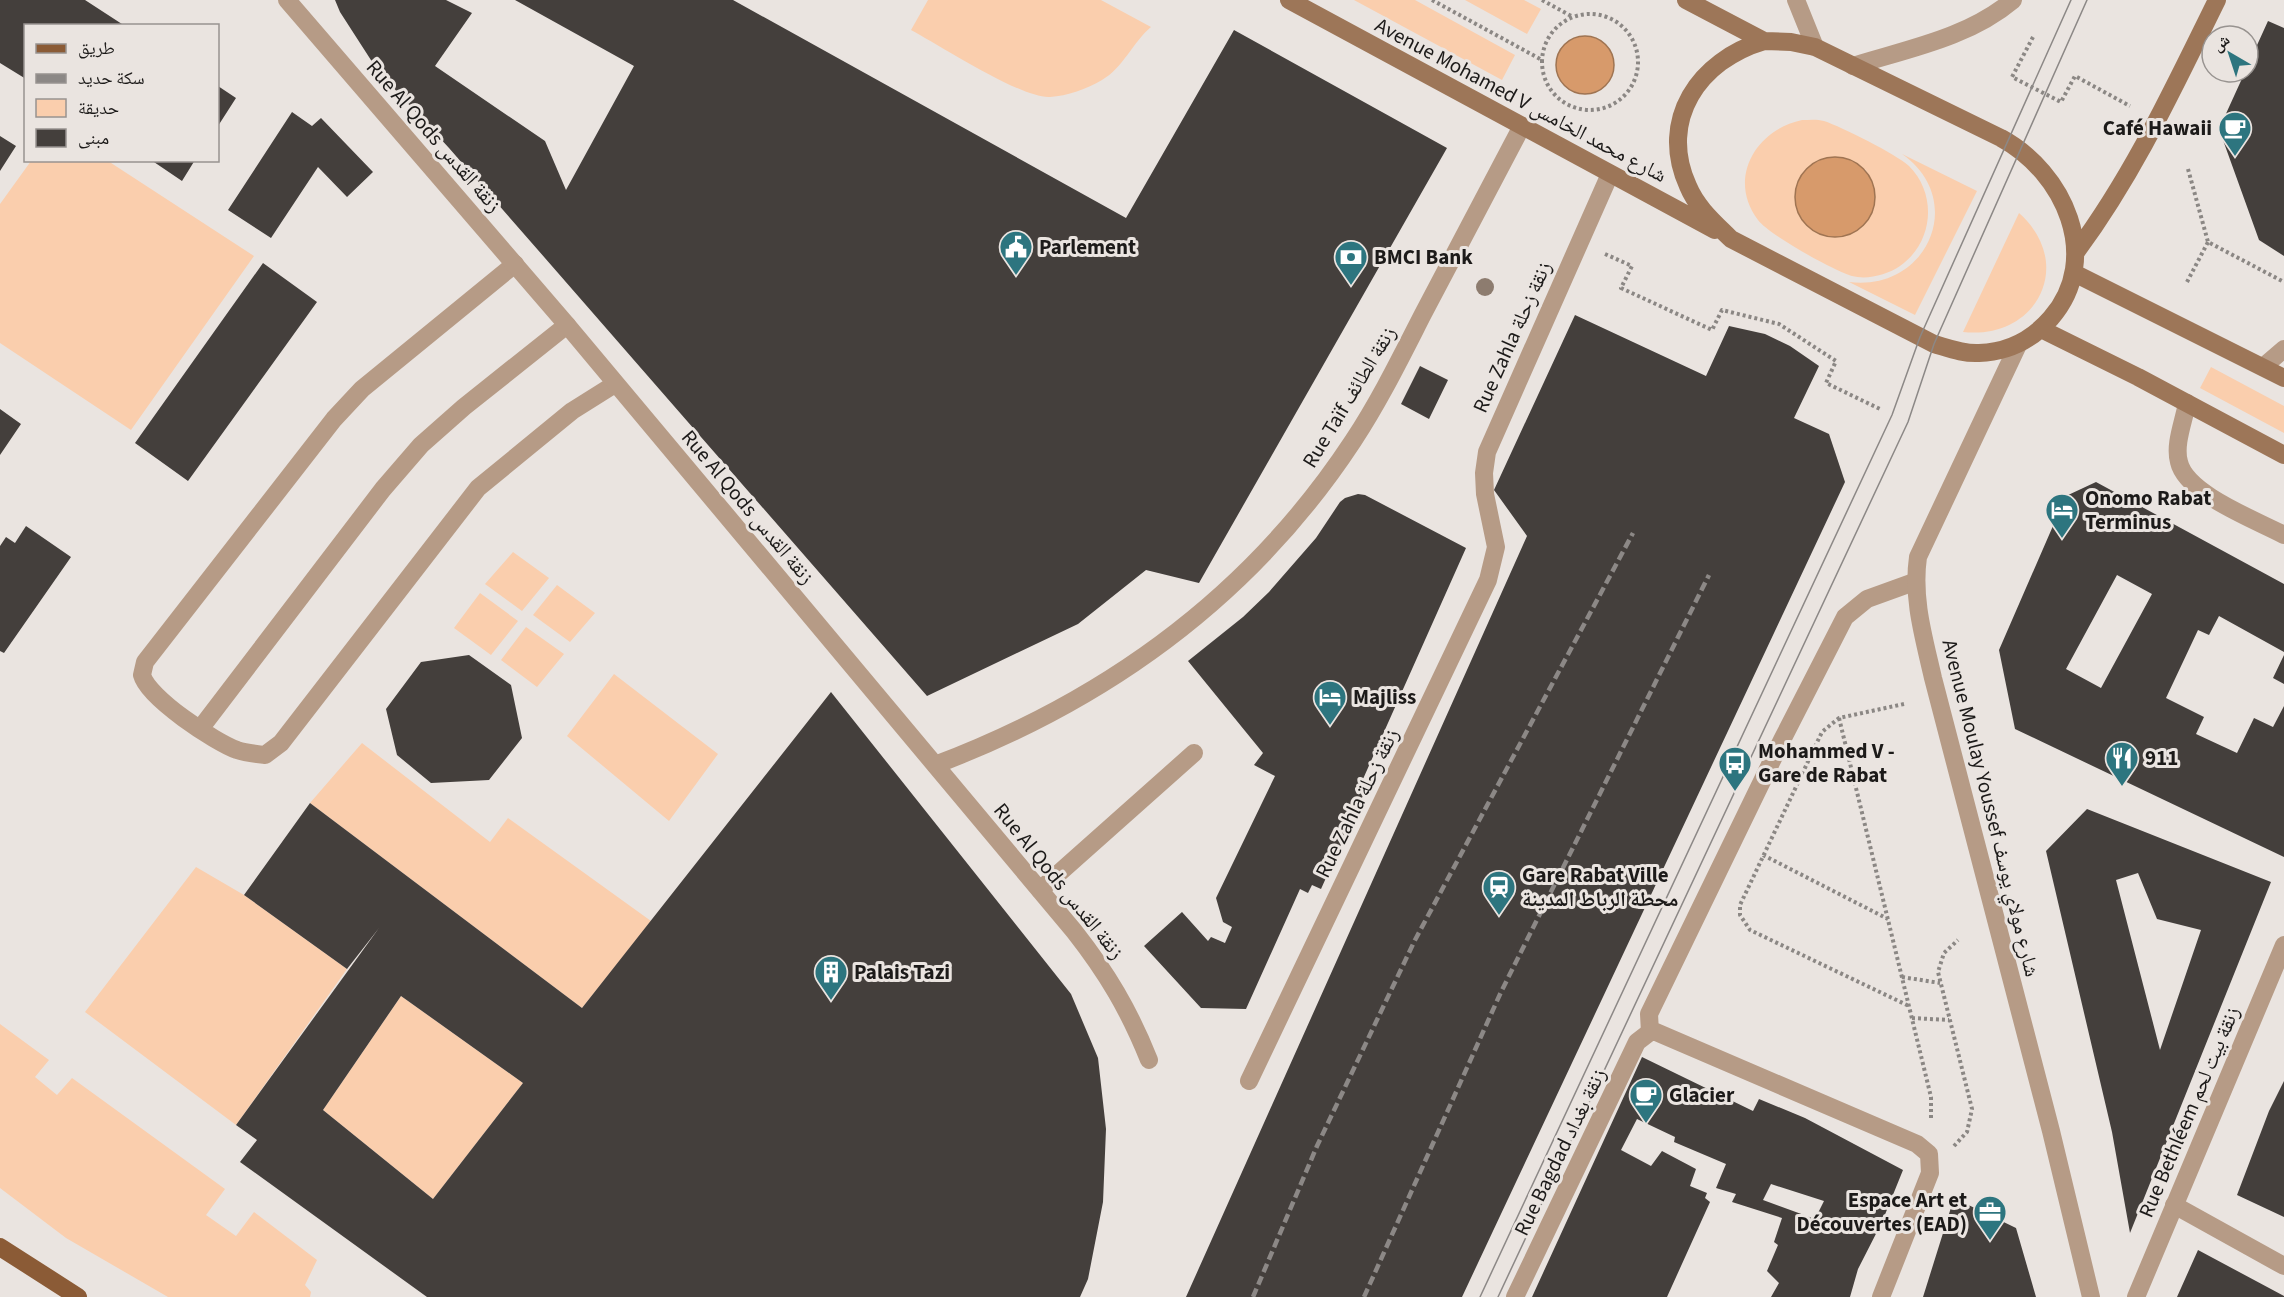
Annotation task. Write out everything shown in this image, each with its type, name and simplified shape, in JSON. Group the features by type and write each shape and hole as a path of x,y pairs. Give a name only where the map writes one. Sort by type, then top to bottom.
{"main road":[{"name":"Avenue Mohamed V شارع محمد الخامس","path":"1289,0 1731,239 1934,344 1977,354 2018,345"},
{"path":"1686,0 1764,41"},
{"path":"2076,252 2119,192 2143,149 2217,0"},
{"path":"1731,239 1697,202 1688,187 1682,170 1678,133 1682,113 1705,74 1722,59 1742,47 1764,41 1791,42 1815,47 2026,153 2043,170 2058,191 2067,210 2076,252 2074,273 2055,313 2041,329 2018,345"},
{"path":"2074,273 2284,378"},
{"path":"2041,329 2284,455"},
{"path":"0,1247 78,1297"}],"street":[{"name":"Rue Al Qods زنقة القدس","path":"287,0 567,325 1040,890 1105,972 1131,1015 1149,1060"},
{"path":"1796,0 1815,47"},
{"path":"1853,66 1964,30 2013,0"},
{"name":"Rue Taïf زنقة الطائف","path":"935,765 1034,723 1127,669 1213,603 1288,527 1353,441 1381,395 1522,126"},
{"name":"Rue Zahla زنقة زحلة","path":"1249,1081 1488,580 1496,547 1485,494 1484,473 1487,452 1610,174"},
{"path":"515,264 362,389 334,419 145,662 142,675 148,688 200,729 236,750 266,755 280,743 478,488 572,411 615,384"},
{"path":"200,729 383,489 421,445 464,407 567,325"},
{"name":"Avenue Moulay Youssef شارع مولاي يوسف","path":"2018,345 1918,557 1914,582 1917,611 1933,678 2051,1131 2091,1297"},
{"path":"2263,367 2284,349"},
{"path":"2187,403 2178,448 2178,461 2183,474 2201,490 2284,535"},
{"path":"1881,1297 1930,1173 1929,1154 1924,1149 1665,1034 1650,1032 1649,1014 1782,740 1845,617 1867,599 1914,582"},
{"path":"1040,890 1194,753"},
{"name":"Rue Bethléem زنقة بيت لحم","path":"2136,1297 2284,945"},
{"name":"Rue Bagdad زنقة بغداد","path":"1515,1297 1637,1042 1650,1032"},
{"path":"2174,1205 2284,1266"}],"path":[{"path":"1432,0 1542,60"},
{"path":"1542,0 1574,17"},
{"path":"1585,15 1606,18 1620,25 1630,35 1636,49 1638,64 1635,78 1628,91 1617,101 1604,108 1590,110 1575,108 1559,98 1547,84 1542,60 1549,38 1555,30 1574,17 1585,15"},
{"path":"2033,37 2012,76 2061,102 2075,76 2131,105 2126,116"},
{"path":"2187,282 2208,242 2188,169"},
{"path":"2208,242 2284,282"},
{"path":"1605,253 1632,266 1622,288 1712,330 1722,310 1769,320 1789,328 1836,361 1826,383 1880,409"},
{"path":"1904,704 1839,718 1822,732 1740,904 1740,915 1743,923 1758,934 1909,1006"},
{"path":"1839,718 1912,1018 1932,1111 1924,1149"},
{"path":"1763,855 1888,919"},
{"path":"1930,1173 1967,1132 1971,1121 1972,1109 1940,983 1939,961 1950,945 1958,940"},
{"path":"1902,977 1940,983"},
{"path":"1912,1018 1949,1020"}],"green space":[{"path":"928,0 1101,0 1151,27 1109,75 1083,89 1050,97 1037,95 1001,81 911,30"},
{"path":"1354,0 1415,0 1515,55 1502,80"},
{"path":"1465,0 1524,0 1541,9 1527,34"},
{"path":"1802,120 1824,121 1868,141 1909,166 1924,191 1928,204 1928,218 1919,245 1900,266 1870,277 1852,276 1802,251 1774,234 1758,220 1749,204 1745,188 1746,173 1759,145 1785,125","holes":["1865,169 1870,177 1874,193 1873,207 1860,229"]},
{"path":"1902,154 1977,191 1915,315 1849,282 1876,281 1899,273 1917,258 1930,239 1935,217 1933,195 1922,173"},
{"path":"30,162 110,162 254,256 131,430 0,343 0,204"},
{"path":"2019,213 2036,233 2045,254 2046,275 2040,295 2028,311 2011,324 1989,331 1963,332"},
{"path":"2211,367 2284,406 2284,433 2200,388"},
{"path":"513,552 549,578 522,611 485,584"},
{"path":"557,585 595,613 570,642 533,615"},
{"path":"480,593 518,621 491,655 454,628"},
{"path":"526,627 564,654 537,687 501,660"},
{"path":"614,674 718,754 669,821 567,736"},
{"path":"362,743 490,842 508,818 651,921 582,1008 310,803"},
{"path":"196,867 244,895 347,969 236,1125 85,1012"},
{"path":"401,996 523,1083 433,1199 323,1110"},
{"path":"0,1024 49,1060 35,1077 57,1095 72,1078 225,1189 206,1215 236,1236 254,1212 317,1260 305,1285 311,1292 310,1297 168,1297 66,1238 0,1188"}],"shaded area":[{"path":"1579,36 1591,36 1606,44 1614,59 1614,71 1606,86 1591,94 1579,94 1564,86 1556,71 1556,59 1564,44"},
{"path":"1835,157 1850,160 1863,169 1872,182 1875,197 1872,212 1863,225 1850,234 1835,237 1820,234 1807,225 1798,212 1795,197 1798,182 1807,169 1820,160"}],"building":[{"path":"0,0 85,0 122,24 24,24 24,78 0,63"},
{"name":"Parlement","path":"335,0 446,0 472,13 435,66 545,141 566,190 634,66 515,0 733,0 1126,218 1234,30 1447,148 1199,583 1146,570 1078,624 927,696 449,148 378,71 340,12"},
{"path":"2268,21 2284,28 2284,256 2259,240 2219,129 2240,84 2260,84 2260,39"},
{"path":"219,87 236,98 219,124"},
{"path":"292,112 312,126 321,118 373,172 347,197 318,167 271,238 228,210"},
{"path":"0,136 16,146 0,171"},
{"path":"154,162 194,162 182,181"},
{"path":"263,263 317,302 188,481 135,443"},
{"name":"Gare Rabat Ville محطة الرباط المدينة","path":"1575,315 1706,376 1729,326 1765,334 1790,346 1819,366 1794,418 1829,434 1845,482 1462,1297 1186,1297 1527,536 1494,490"},
{"path":"1420,366 1448,380 1429,419 1401,404"},
{"path":"0,409 21,424 0,455"},
{"path":"2096,482 2284,584 2284,652 2219,616 2209,635 2198,630 2166,698 2204,717 2196,734 2237,753 2254,718 2273,727 2284,706 2284,857 2015,729 1999,650 2066,496","holes":["2117,575 2152,594 2101,688 2066,669"]},
{"path":"1358,494 1365,495 1466,548 1359,788 1365,791 1321,889 1312,885 1308,893 1300,889 1246,1009 1201,1008 1144,946 1182,912 1208,941 1211,937 1225,943 1232,927 1223,922 1216,898 1275,776 1254,765 1263,753 1188,661 1243,617 1269,592 1316,538 1340,502"},
{"path":"26,526 71,557 4,653 0,651 0,546 6,537 15,543"},
{"path":"469,655 511,685 522,738 489,780 431,783 397,755 386,709 421,662"},
{"path":"2284,655 2284,684 2273,678"},
{"name":"Palais Tazi","path":"831,692 1071,994 1098,1058 1106,1129 1103,1202 1088,1279 1080,1297 427,1297 240,1162 257,1140 236,1125 379,928 347,969 244,895 310,803 582,1008","holes":["401,996 523,1083 433,1199 323,1110"]},
{"path":"2087,809 2271,882 2130,1233 2112,1132 2046,851","holes":["2138,873 2157,919 2201,930 2160,1050 2116,880"]},
{"path":"1642,1057 1753,1111 1759,1099 1805,1118 1903,1170 1882,1222 1858,1269 1850,1297 1771,1297 1779,1283 1767,1271 1778,1245 1774,1242 1782,1218 1732,1202 1736,1194 1716,1188 1726,1164 1674,1142 1675,1137 1637,1119 1621,1150 1651,1166 1662,1151 1696,1169 1690,1186 1707,1193 1705,1198 1710,1202 1667,1297 1532,1297","holes":["1771,1184 1824,1201 1815,1219 1763,1200"]},
{"path":"2284,1081 2284,1217 2237,1195 2269,1111"},
{"path":"1954,1198 2016,1228 2036,1297 1923,1297"},
{"path":"2198,1250 2284,1296 2284,1297 2177,1297"}],"tram line":[{"path":"1480,1297 1892,415 1920,337 2071,0"},
{"path":"1498,1297 1908,422 1934,344 2087,0"}],"railway":[{"path":"1253,1297 1317,1146 1415,940 1633,533"},
{"path":"1364,1297 1501,992 1709,575"}],"place":[{"name":"Café Hawaii","path":"2235,157"},
{"name":"Parlement","path":"1016,276"},
{"name":"BMCI Bank","path":"1351,286"},
{"name":"Onomo Rabat Terminus","path":"2062,539"},
{"name":"Majliss","path":"1330,726"},
{"name":"911","path":"2122,787"},
{"name":"Mohammed V - Gare de Rabat","path":"1735,792"},
{"name":"Gare Rabat Ville محطة الرباط المدينة","path":"1499,916"},
{"name":"Palais Tazi","path":"831,1001"},
{"name":"Glacier","path":"1646,1124"},
{"name":"Espace Art et Découvertes (EAD)","path":"1990,1241"}]}
